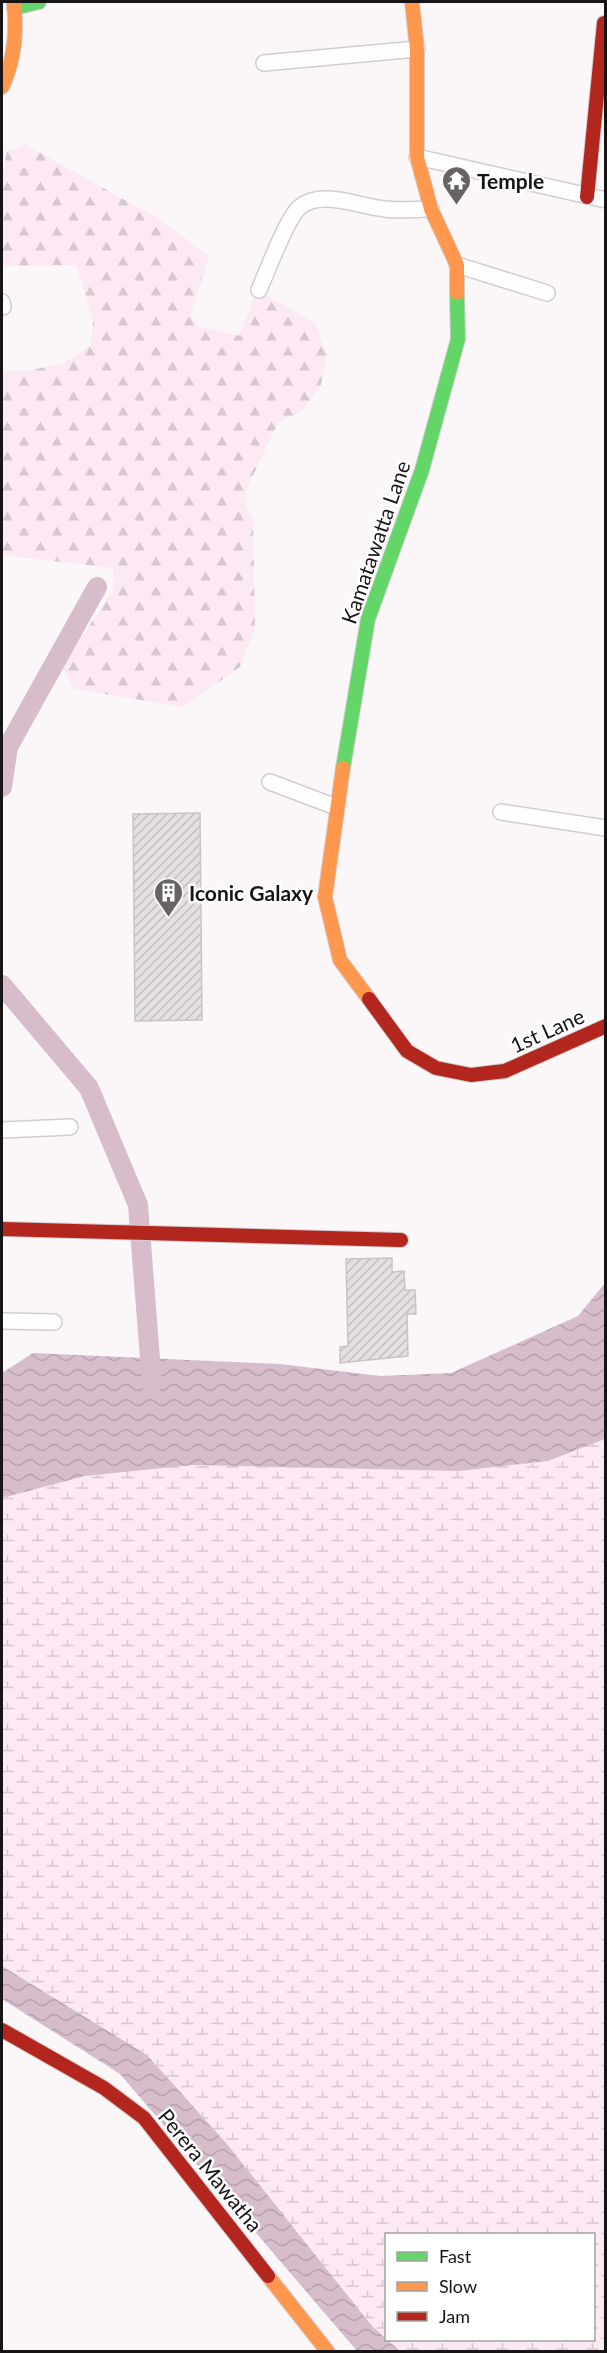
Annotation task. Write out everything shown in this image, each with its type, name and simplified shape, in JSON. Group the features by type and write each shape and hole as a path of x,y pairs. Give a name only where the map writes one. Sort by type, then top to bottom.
{"street":[{"path":"2,87 11,67 15,49 14,4 39,2"},
{"name":"Kamatawatta Lane","path":"412,2 417,49 417,157 431,210 457,265 458,339 422,470 368,619 336,807 325,897 340,960 407,1051 436,1068 471,1074 505,1071"},
{"path":"587,196 604,24"},
{"path":"264,63 417,49"},
{"path":"417,157 606,200"},
{"path":"259,290 298,208 313,200 329,200 385,209 431,210"},
{"path":"457,265 547,293"},
{"path":"270,782 336,807"},
{"path":"501,812 606,828"},
{"name":"1st Lane","path":"505,1071 606,1026"},
{"path":"2,1130 70,1127"},
{"path":"2,1229 401,1240"},
{"path":"2,1321 54,1322"},
{"name":"Perera Mawatha","path":"2,2030 104,2088 144,2118 328,2352"}],"green space":[{"path":"26,145 161,220 209,256 191,315 198,326 239,336 254,298 264,294 315,323 327,354 321,385 301,412 278,423 247,488 246,506 253,519 255,630 240,667 183,707 74,689 62,666 114,589 113,568 2,555 2,371 27,371 64,363 91,345 93,320 76,265 5,266 2,262 2,175 7,151"},
{"path":"605,1439 605,2351 400,2351 388,2341 595,2341 595,2233 385,2233 385,2338 372,2326 227,2144 147,2055 2,1966 2,1498 85,1476 193,1465 459,1471 548,1461"}],"water":[{"path":"605,1283 605,1439 548,1461 459,1471 193,1465 85,1476 2,1498 2,1373 33,1353 280,1364 380,1376 451,1373 578,1316"},
{"path":"2,1966 147,2055 227,2144 372,2326 385,2338 385,2341 389,2341 400,2351 357,2351 120,2074 2,1999"}],"building":[{"name":"Iconic Galaxy","path":"200,813 202,1020 135,1021 133,814"},
{"path":"392,1258 392,1272 404,1271 405,1290 415,1290 416,1314 407,1314 408,1356 340,1363 340,1347 348,1346 346,1259"}],"waterway":[{"path":"2,787 8,747 97,587"},
{"path":"2,985 89,1088 138,1205 152,1384"}],"traffic: fast":[{"path":"14,8 39,2"},
{"path":"343,768 368,619 422,470 458,339 457,293"}],"traffic: slow":[{"path":"2,87 10,67 14,46 14,2"},
{"path":"412,2 417,49 417,157 431,209 457,265 457,293"},
{"path":"343,768 325,897 340,960 369,999"},
{"path":"268,2276 328,2352"}],"traffic: jam":[{"path":"587,197 604,23"},
{"path":"369,999 407,1051 436,1068 471,1075 505,1071 606,1026"},
{"path":"2,1229 401,1240"},
{"path":"2,2030 104,2088 144,2118 268,2276"}],"place":[{"name":"Temple","path":"456,206"},
{"name":"Iconic Galaxy","path":"168,918"}]}
